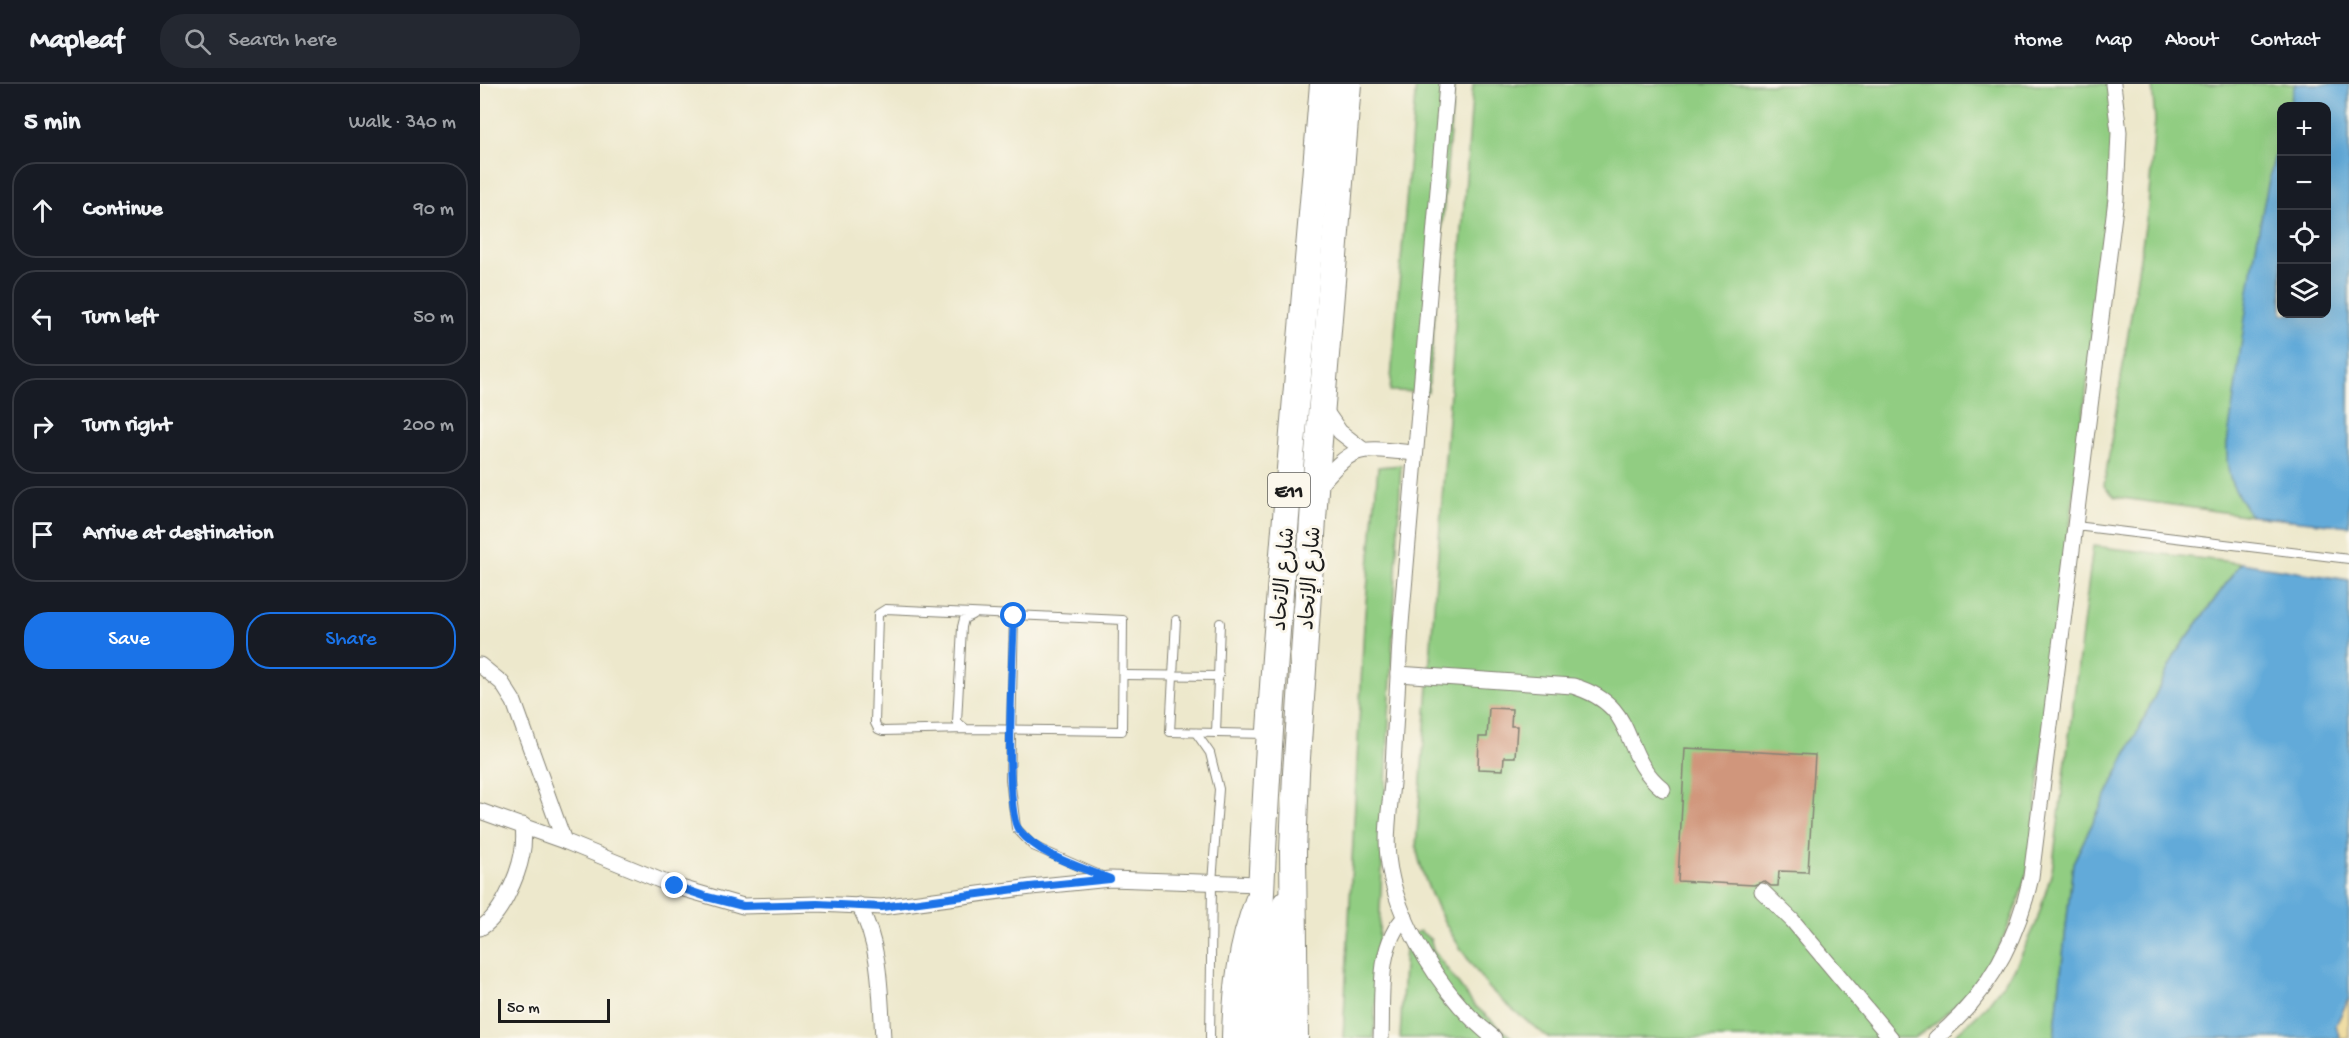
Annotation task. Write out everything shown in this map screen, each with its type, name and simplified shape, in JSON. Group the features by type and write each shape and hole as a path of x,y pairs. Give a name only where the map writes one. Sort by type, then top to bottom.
{"highway":[{"name":"شارع الاتحاد","path":"1260,890 1269,734 1323,84"},
{"name":"شارع الإتحاد","path":"1295,1038 1293,852 1315,490 1348,84"},
{"name":"E11","path":"1256,1038 1260,890"}],"main road":[{"path":"1277,1038 1282,919 1293,852"},
{"path":"1234,1038 1237,975 1242,945 1260,890"}],"street":[{"path":"1447,84 1414,453 1388,856 1394,887 1405,917 1440,979 1463,1008 1494,1038"},
{"path":"1936,1038 1968,1008 1995,972 2016,929 2031,878 2116,199 2119,132 2113,84"},
{"path":"1322,406 1340,432 1362,449 1414,453"},
{"path":"1315,490 1339,463 1362,449"},
{"path":"480,665 502,683 514,702 564,841"},
{"path":"1398,674 1574,686 1592,692 1612,705 1625,725 1642,767 1650,778 1663,789"},
{"path":"480,811 523,825 675,886 743,906 859,905 882,907 1030,887 1110,879 1212,882 1260,890"},
{"path":"480,928 495,917 516,874 522,856 523,825"},
{"path":"1762,891 1792,920 1892,1038"},
{"path":"859,905 873,938 877,956 883,1038"},
{"path":"1381,1038 1385,953 1392,933 1405,917"}],"lane":[{"path":"2076,526 2349,559"},
{"path":"886,609 972,615 1124,620 1122,731 966,729 883,731 878,729 875,723 878,614 886,609"},
{"path":"966,729 957,722 962,627 964,619 972,615"},
{"path":"1014,616 1010,779 1016,828 1040,850 1110,879"},
{"path":"1176,620 1170,732 1269,734"},
{"path":"1216,733 1220,622"},
{"path":"1123,675 1219,676"},
{"path":"1196,733 1210,753 1219,789 1212,882 1210,1038"}],"green space":[{"path":"1416,84 1454,84 1428,392 1390,391"},
{"path":"1473,84 2117,84 2120,111 2029,866 2011,919 1989,964 1959,1002 1915,1038 1549,1038 1489,988 1444,921 1430,893 1416,847"},
{"path":"2152,84 2349,84 2349,525 2251,516 2115,497 2104,486 2148,207 2155,120"},
{"path":"1401,465 1374,1038 1343,1038 1364,624 1378,467"},
{"path":"2093,546 2241,563 2176,653 2073,863 2054,1038 1952,1038 1986,1006 2015,968 2036,924 2052,871"},
{"path":"1420,931 1431,940 1433,950 1473,1004 1512,1038 1400,1038 1405,947 1410,935"}],"sand":[{"path":"2349,998 2349,1038 2340,1038 2335,1025"}],"water":[{"path":"2295,84 2349,84 2349,526 2251,516 2235,490 2229,475 2227,444 2263,208 2277,147 2277,318 2331,318 2331,102 2290,102"},
{"path":"2241,563 2349,580 2349,998 2336,1025 2340,1038 2054,1038 2073,863 2176,653"}],"building":[{"path":"1489,708 1512,709 1511,726 1517,726 1515,757 1504,757 1503,770 1478,769 1479,737 1487,737"},
{"path":"1685,748 1815,755 1808,872 1779,871 1778,886 1771,886 1764,881 1754,885 1678,881"}],"route":[{"path":"675,886 743,906 817,904 882,907 1030,887 1110,879 1033,846 1016,828 1010,779 1014,616"}]}
